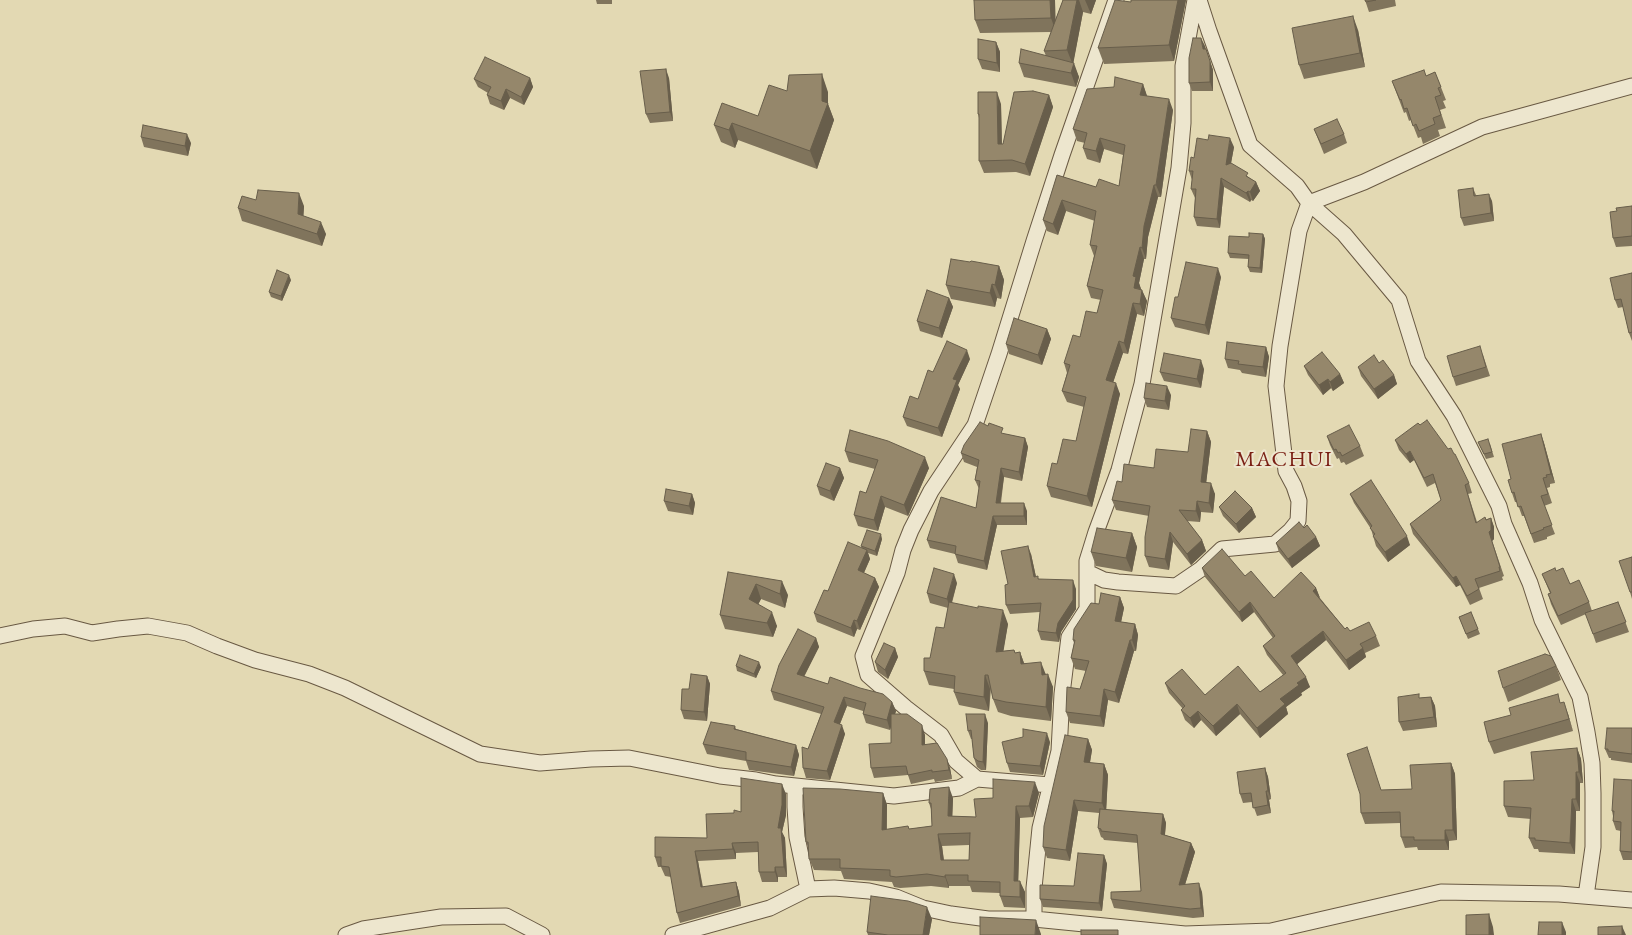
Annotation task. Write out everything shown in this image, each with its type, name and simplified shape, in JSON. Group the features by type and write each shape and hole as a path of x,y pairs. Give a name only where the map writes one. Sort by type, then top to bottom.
{"street":[{"path":"977,779 956,762 941,735 868,675 863,656 897,573 911,530 931,491 975,425 1000,354 1062,155 1116,0"},
{"path":"1034,919 1034,888 1040,828 1060,751 1062,694 1069,637 1087,609 1087,561 1120,470 1142,384 1179,168 1183,123 1183,66 1195,0"},
{"path":"1199,0 1250,145 1296,186 1309,203 1344,234 1398,300 1418,361 1454,416 1499,506 1504,524 1530,583 1542,620 1580,697 1588,732 1592,763 1593,847 1586,896"},
{"path":"1087,572 1104,580 1176,586 1201,569 1222,549 1275,544 1298,521 1299,501 1286,471 1276,386 1280,346 1299,231 1309,203 1373,178 1482,127 1632,86"},
{"path":"0,636 65,626 92,633 148,626 187,633 255,660 309,674 345,688 480,754 540,763 629,758 720,776 894,796 958,788 977,779 1050,785"},
{"path":"796,786 797,837 808,889"},
{"path":"673,935 770,908 808,889 834,888 869,891 896,897 923,908 988,919 1034,919 1185,934 1271,931 1440,892 1559,894 1632,900"},
{"path":"346,935 363,929 441,917 506,916 542,935"}],"building":[{"path":"974,0 1050,0 1051,18 975,20"},
{"path":"1063,0 1077,0 1067,50 1044,51"},
{"path":"1115,0 1131,2 1131,0 1178,0 1169,45 1098,48"},
{"path":"1353,16 1360,53 1299,65 1292,28"},
{"path":"1193,38 1201,38 1203,49 1206,49 1210,61 1210,82 1189,83 1189,58"},
{"path":"978,39 996,42 997,63 978,59"},
{"path":"1021,49 1074,63 1071,73 1019,63"},
{"path":"485,57 530,78 521,97 506,89 501,101 487,95 491,87 474,79"},
{"path":"666,69 670,112 646,114 640,71"},
{"path":"1424,70 1426,76 1435,72 1441,87 1438,88 1441,95 1435,97 1441,115 1433,118 1435,124 1419,131 1416,124 1413,126 1407,108 1404,109 1392,81"},
{"path":"822,74 822,101 828,103 810,151 732,123 729,130 714,125 722,103 758,116 769,85 787,91 789,75"},
{"path":"1115,77 1143,84 1140,95 1169,99 1156,185 1154,185 1144,226 1142,248 1140,247 1133,276 1136,277 1134,288 1142,290 1140,304 1133,303 1124,343 1119,341 1106,380 1116,383 1087,496 1047,486 1052,463 1057,464 1063,439 1076,441 1086,397 1062,391 1070,365 1064,363 1073,335 1080,337 1086,311 1097,313 1103,290 1087,286 1097,246 1090,245 1096,211 1062,200 1053,224 1043,220 1057,175 1096,187 1099,179 1119,186 1125,145 1100,138 1096,151 1083,148 1087,133 1073,129 1087,89 1114,87"},
{"path":"1033,91 1049,95 1025,164 1012,160 979,161 978,92 997,92 998,144 1003,144 1014,92"},
{"path":"1337,119 1344,134 1321,144 1314,129"},
{"path":"143,125 187,134 185,146 141,137"},
{"path":"1209,135 1230,138 1226,165 1231,163 1248,173 1246,176 1256,182 1250,192 1246,193 1221,178 1217,219 1194,217 1196,189 1191,189 1193,171 1189,171 1191,157 1194,158 1197,138 1208,140"},
{"path":"1473,188 1474,196 1489,194 1491,213 1461,218 1458,190"},
{"path":"258,190 299,193 298,214 321,222 317,234 238,208 242,196 256,200"},
{"path":"1632,206 1632,236 1613,238 1610,212 1617,211 1616,208"},
{"path":"1249,233 1263,234 1260,268 1248,267 1249,255 1228,253 1229,236 1249,237"},
{"path":"951,259 999,266 995,285 992,284 990,293 946,285"},
{"path":"1186,262 1218,268 1205,325 1171,318 1175,297 1178,297"},
{"path":"277,270 289,275 281,296 269,292"},
{"path":"1632,273 1632,332 1629,333 1621,299 1615,300 1610,278"},
{"path":"927,290 949,298 939,328 917,321"},
{"path":"1014,318 1047,329 1038,355 1006,344"},
{"path":"947,341 967,350 953,379 957,380 938,428 903,417 910,396 918,399 928,370 933,372"},
{"path":"1227,342 1266,347 1263,367 1238,364 1239,361 1225,359"},
{"path":"1480,346 1486,367 1453,377 1447,356"},
{"path":"1322,352 1340,374 1330,382 1328,379 1319,385 1304,366"},
{"path":"1164,353 1201,360 1197,379 1160,372"},
{"path":"1374,355 1379,363 1383,360 1394,375 1374,389 1358,367"},
{"path":"1146,383 1167,386 1165,401 1144,398"},
{"path":"1427,420 1448,449 1451,448 1455,454 1469,483 1465,485 1476,523 1485,517 1486,520 1491,518 1491,530 1489,532 1500,571 1475,579 1479,589 1467,596 1456,576 1453,578 1410,524 1441,500 1433,474 1424,478 1410,451 1406,454 1395,440 1418,423 1420,425"},
{"path":"980,422 988,426 989,423 1003,428 1001,433 1025,438 1019,472 1001,468 996,503 1024,503 1024,516 993,516 984,561 955,554 956,546 927,540 941,497 976,508 980,481 975,480 979,460 961,453 964,445"},
{"path":"1349,425 1360,446 1342,456 1336,449 1334,450 1327,436"},
{"path":"1191,429 1207,431 1201,482 1211,483 1209,503 1197,501 1196,511 1179,510 1202,540 1187,554 1170,532 1165,559 1145,556 1145,537 1150,506 1112,500 1117,481 1122,482 1124,464 1154,468 1156,449 1188,452"},
{"path":"850,430 888,441 925,457 904,505 881,496 874,520 854,515 860,491 866,493 878,460 845,451"},
{"path":"1541,434 1551,474 1543,478 1548,494 1541,496 1552,525 1531,534 1521,506 1518,507 1514,492 1512,493 1508,480 1511,479 1502,444"},
{"path":"1488,439 1492,452 1484,454 1478,442"},
{"path":"826,463 840,468 830,491 817,486"},
{"path":"1371,480 1407,536 1385,552 1373,536 1375,534 1370,528 1372,526 1350,494"},
{"path":"666,489 692,494 689,506 664,501"},
{"path":"1235,491 1252,508 1236,524 1219,507"},
{"path":"1299,522 1304,528 1307,525 1316,537 1288,559 1276,543"},
{"path":"1097,528 1132,533 1126,558 1091,552"},
{"path":"867,530 881,534 875,551 861,546"},
{"path":"848,542 867,550 858,570 875,578 857,621 854,620 851,628 814,613 824,590 828,591"},
{"path":"1028,546 1034,577 1038,576 1038,579 1073,580 1073,600 1058,623 1056,633 1038,631 1041,603 1006,605 1005,585 1008,584 1001,551"},
{"path":"1222,549 1245,576 1251,571 1274,598 1301,572 1316,588 1313,591 1345,629 1347,627 1350,631 1369,622 1376,636 1360,644 1363,648 1346,660 1323,631 1291,656 1306,677 1297,683 1299,685 1280,699 1285,704 1257,728 1237,704 1213,726 1198,711 1190,718 1181,710 1185,706 1165,683 1182,669 1205,695 1238,666 1260,692 1286,673 1263,646 1275,636 1250,602 1239,612 1202,568"},
{"path":"1632,557 1632,592 1630,592 1619,561"},
{"path":"934,568 954,574 947,599 927,593"},
{"path":"1555,568 1556,571 1563,568 1570,584 1579,580 1589,602 1558,616 1548,594 1551,593 1542,574"},
{"path":"728,572 782,581 780,594 756,584 749,599 772,612 767,623 720,615"},
{"path":"1101,593 1120,597 1115,621 1135,624 1132,640 1130,640 1115,692 1104,689 1100,716 1066,712 1067,687 1080,689 1089,661 1071,658 1075,640 1073,640 1074,629 1091,603 1099,604"},
{"path":"949,602 978,608 978,606 1003,610 996,652 1014,650 1015,653 1020,652 1021,664 1041,662 1042,675 1048,674 1046,707 993,699 988,675 985,675 984,697 954,692 955,676 924,671 924,658 930,658 936,627 944,628"},
{"path":"1618,602 1626,622 1593,634 1585,613"},
{"path":"1471,612 1478,629 1466,634 1459,617"},
{"path":"798,629 816,638 797,674 828,684 830,677 883,694 892,702 887,720 863,714 866,703 844,697 834,722 842,725 827,771 803,768 802,747 808,749 824,707 771,691 779,665"},
{"path":"884,643 895,648 885,670 875,662"},
{"path":"1545,654 1551,656 1556,666 1503,688 1498,671"},
{"path":"740,655 759,662 754,674 736,666"},
{"path":"691,674 707,676 704,712 681,710 682,689 689,689"},
{"path":"1419,694 1419,698 1431,697 1434,717 1399,722 1398,697"},
{"path":"1558,694 1560,703 1564,702 1569,719 1489,742 1484,722 1511,715 1509,708"},
{"path":"891,714 907,714 922,725 922,745 937,743 947,759 949,770 932,772 932,770 908,775 906,766 871,768 869,744 891,743"},
{"path":"966,714 985,714 983,762 974,758 971,730 968,731"},
{"path":"711,722 735,726 734,729 796,745 791,767 746,760 746,752 703,744"},
{"path":"1607,728 1632,728 1632,754 1605,749"},
{"path":"1023,729 1047,733 1040,766 1007,763 1002,742 1023,737"},
{"path":"1065,735 1088,739 1084,762 1104,764 1102,803 1074,800 1066,850 1043,847 1044,826"},
{"path":"1367,747 1381,790 1412,789 1410,765 1451,763 1453,830 1445,830 1445,840 1414,840 1414,837 1401,837 1400,812 1361,813 1360,794 1347,754"},
{"path":"1577,748 1579,772 1576,772 1576,799 1572,799 1570,843 1529,838 1531,808 1504,806 1504,781 1534,780 1531,752"},
{"path":"1265,768 1268,805 1253,808 1251,793 1240,794 1237,772"},
{"path":"741,778 782,784 782,805 778,828 781,828 784,867 775,867 775,872 759,872 758,842 732,843 733,849 695,851 701,887 736,882 738,896 677,913 669,867 661,866 661,857 655,857 655,837 707,838 706,814 734,813 734,810 741,812"},
{"path":"993,779 1035,782 1029,806 1016,806 1014,881 1020,881 1020,897 1000,896 1000,882 968,881 968,875 945,875 945,877 927,874 896,877 890,876 890,870 840,868 840,859 809,859 808,842 806,842 803,788 883,793 882,830 908,826 909,829 932,826 931,803 929,803 930,789 949,787 948,816 976,817 974,799 993,798","holes":["970,833 969,860 941,860 938,834"]},
{"path":"1614,779 1632,780 1632,852 1620,851 1621,822 1613,821 1614,811 1612,811"},
{"path":"1100,809 1163,814 1161,834 1191,843 1179,885 1199,883 1201,908 1190,909 1111,899 1111,892 1141,891 1137,835 1101,831 1098,828"},
{"path":"1078,853 1104,855 1099,903 1040,899 1040,885 1074,886"},
{"path":"871,896 908,901 927,907 923,935 888,935 867,932"},
{"path":"1489,914 1489,935 1466,935 1466,915"},
{"path":"980,917 1036,920 1035,935 980,935"},
{"path":"1539,922 1562,922 1562,935 1538,935"},
{"path":"1622,926 1622,935 1598,935 1598,927"},
{"path":"1081,930 1118,930 1118,935 1081,935"}],"district":[{"name":"MACHUI","path":"1284,460"}]}
